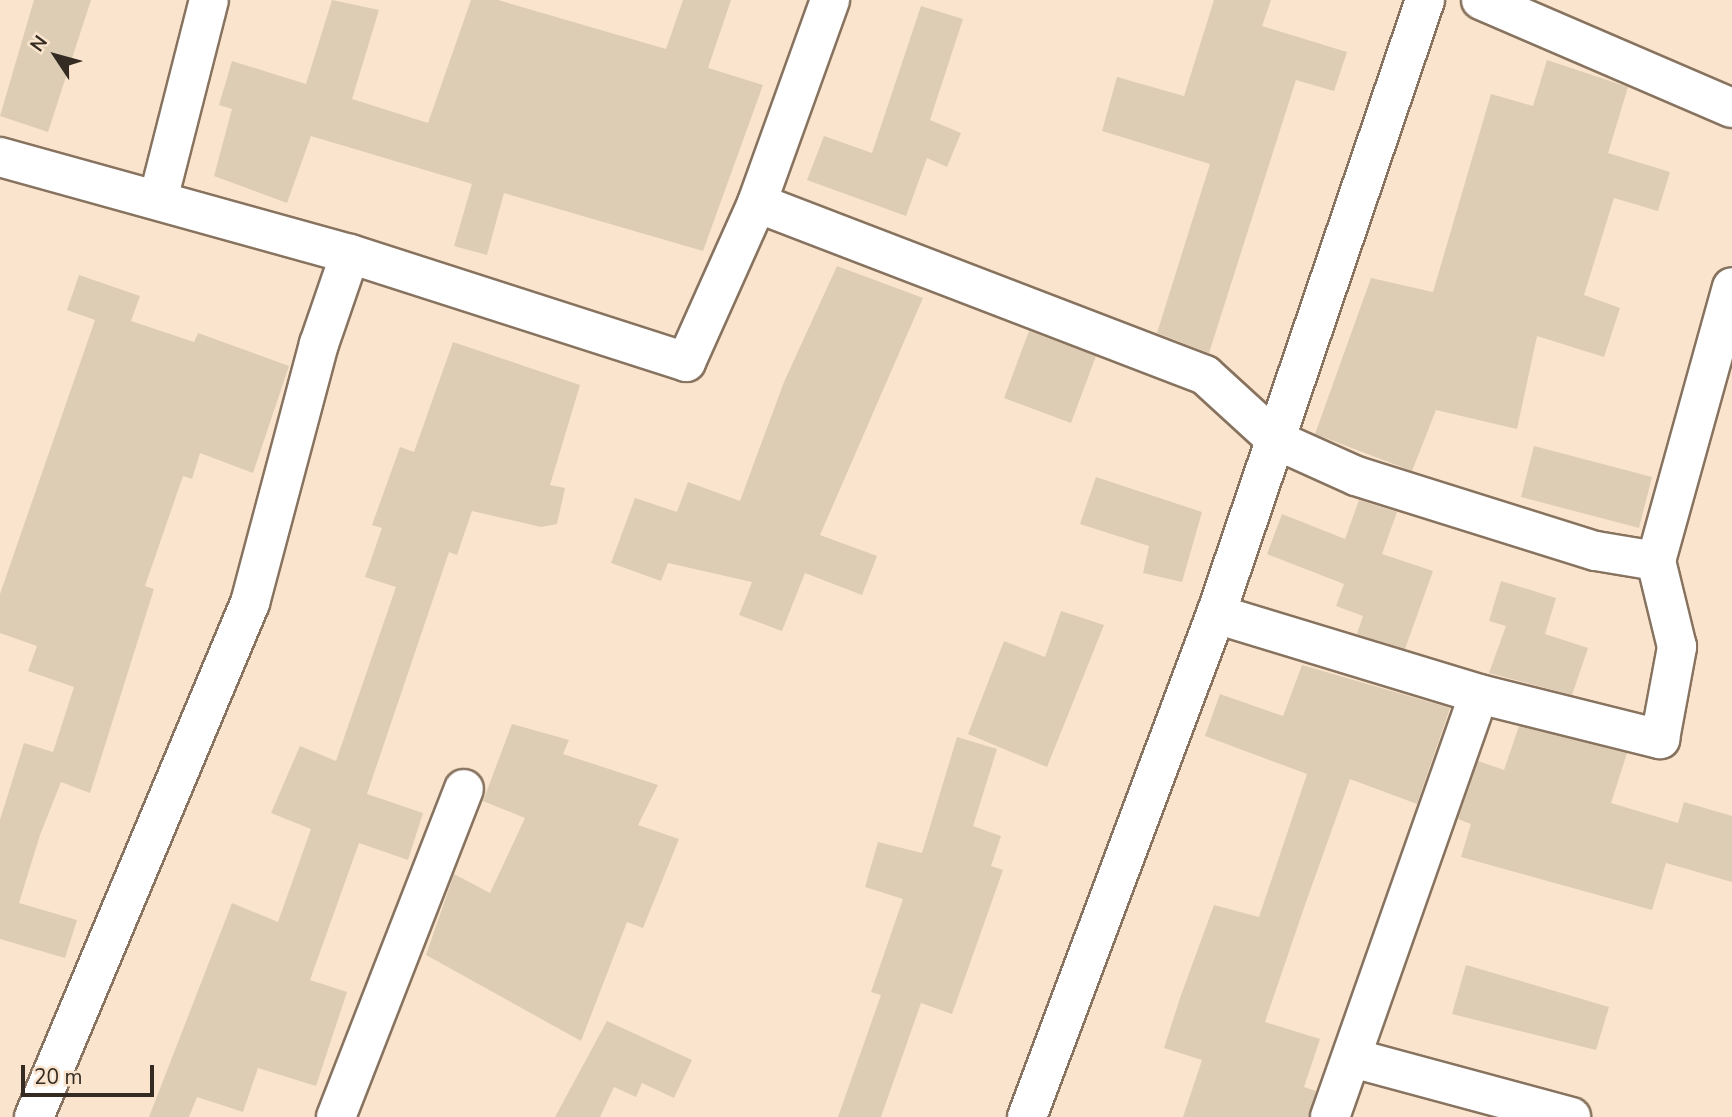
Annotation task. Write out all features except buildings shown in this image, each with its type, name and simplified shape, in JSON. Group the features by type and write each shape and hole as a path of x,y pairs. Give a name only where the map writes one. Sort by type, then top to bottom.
{"street":[{"path":"159,196 209,0"},
{"path":"0,157 159,196 686,362 757,203 830,0"},
{"path":"1027,1117 1216,614 1425,0"},
{"path":"1481,0 1732,107"},
{"path":"757,203 1205,375 1276,440 1356,476 1596,551 1656,561"},
{"path":"34,1117 250,603 319,344 350,254"},
{"path":"1216,614 1479,694 1660,739 1677,647 1656,561 1732,287"},
{"path":"1330,1117 1479,694"},
{"path":"336,1117 464,789"},
{"path":"1353,1058 1571,1117"}]}
